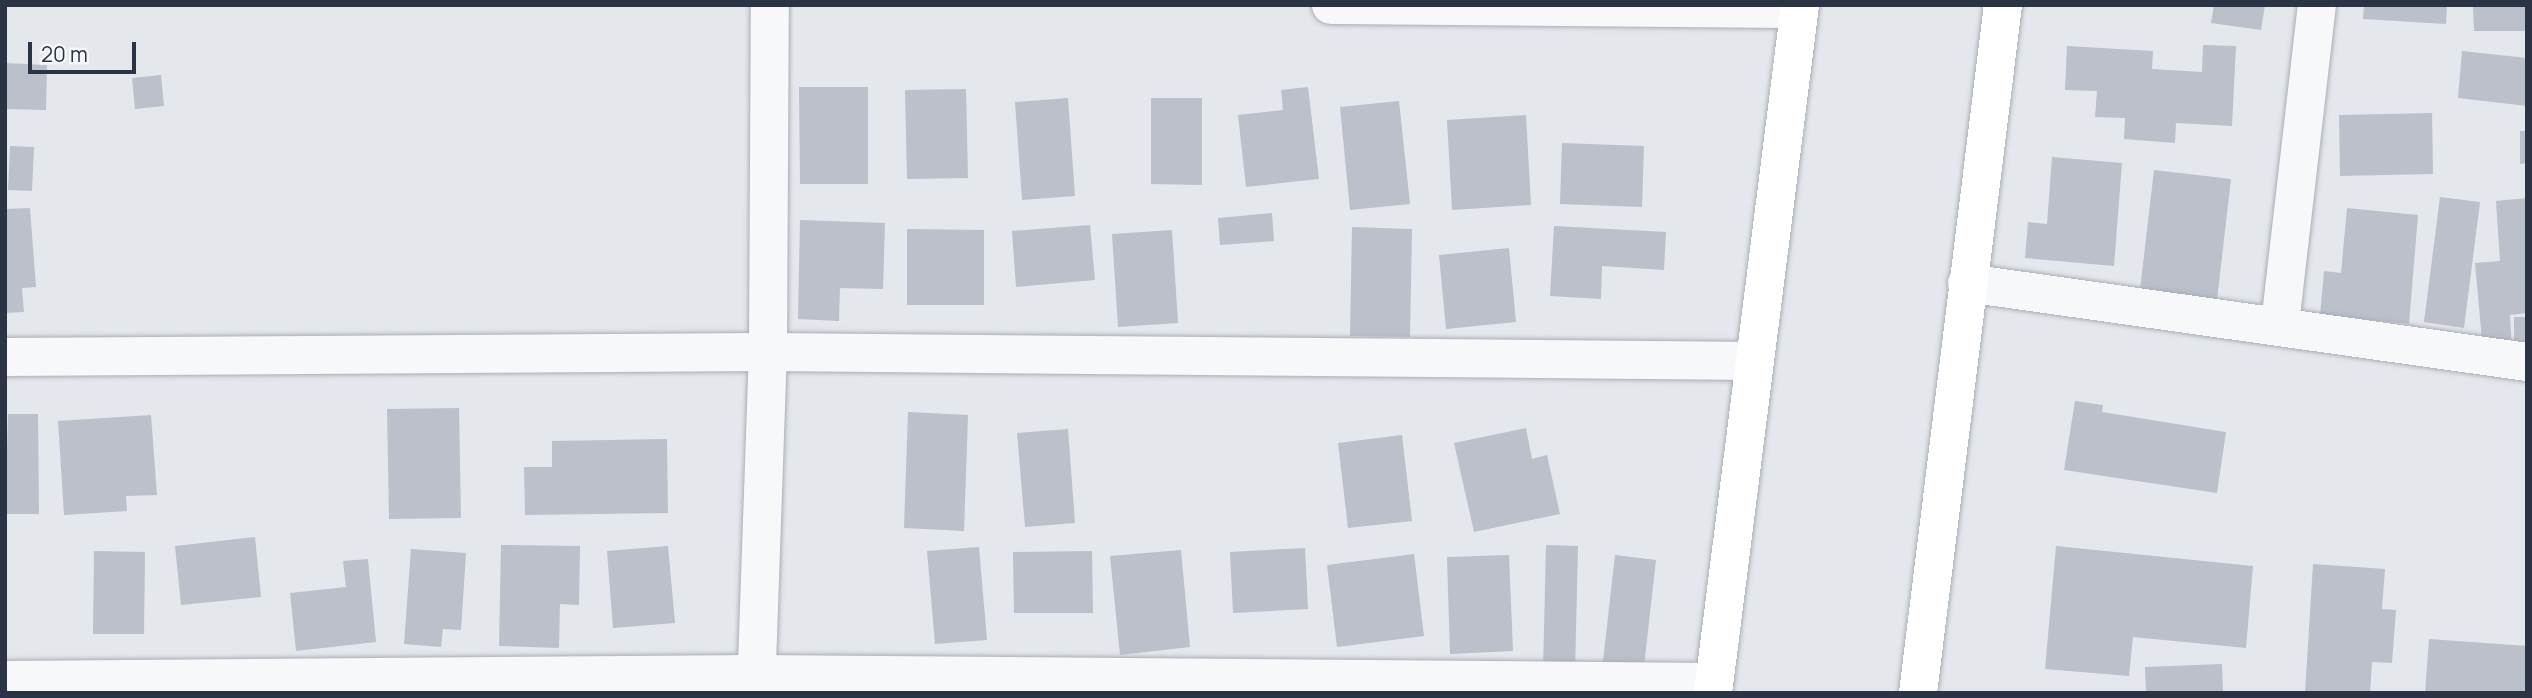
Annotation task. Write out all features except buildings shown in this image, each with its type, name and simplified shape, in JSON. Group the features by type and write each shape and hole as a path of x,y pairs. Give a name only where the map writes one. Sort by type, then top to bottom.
{"main road":[{"path":"1918,693 2003,5"},
{"path":"1714,687 1800,7"}],"street":[{"path":"756,683 768,352 770,5"},
{"path":"1331,5 1800,7"},
{"path":"2280,324 2318,5"},
{"path":"1968,283 2280,324 2527,362"},
{"path":"5,357 768,352 1755,361"},
{"path":"5,680 1238,688 1714,687"}]}
